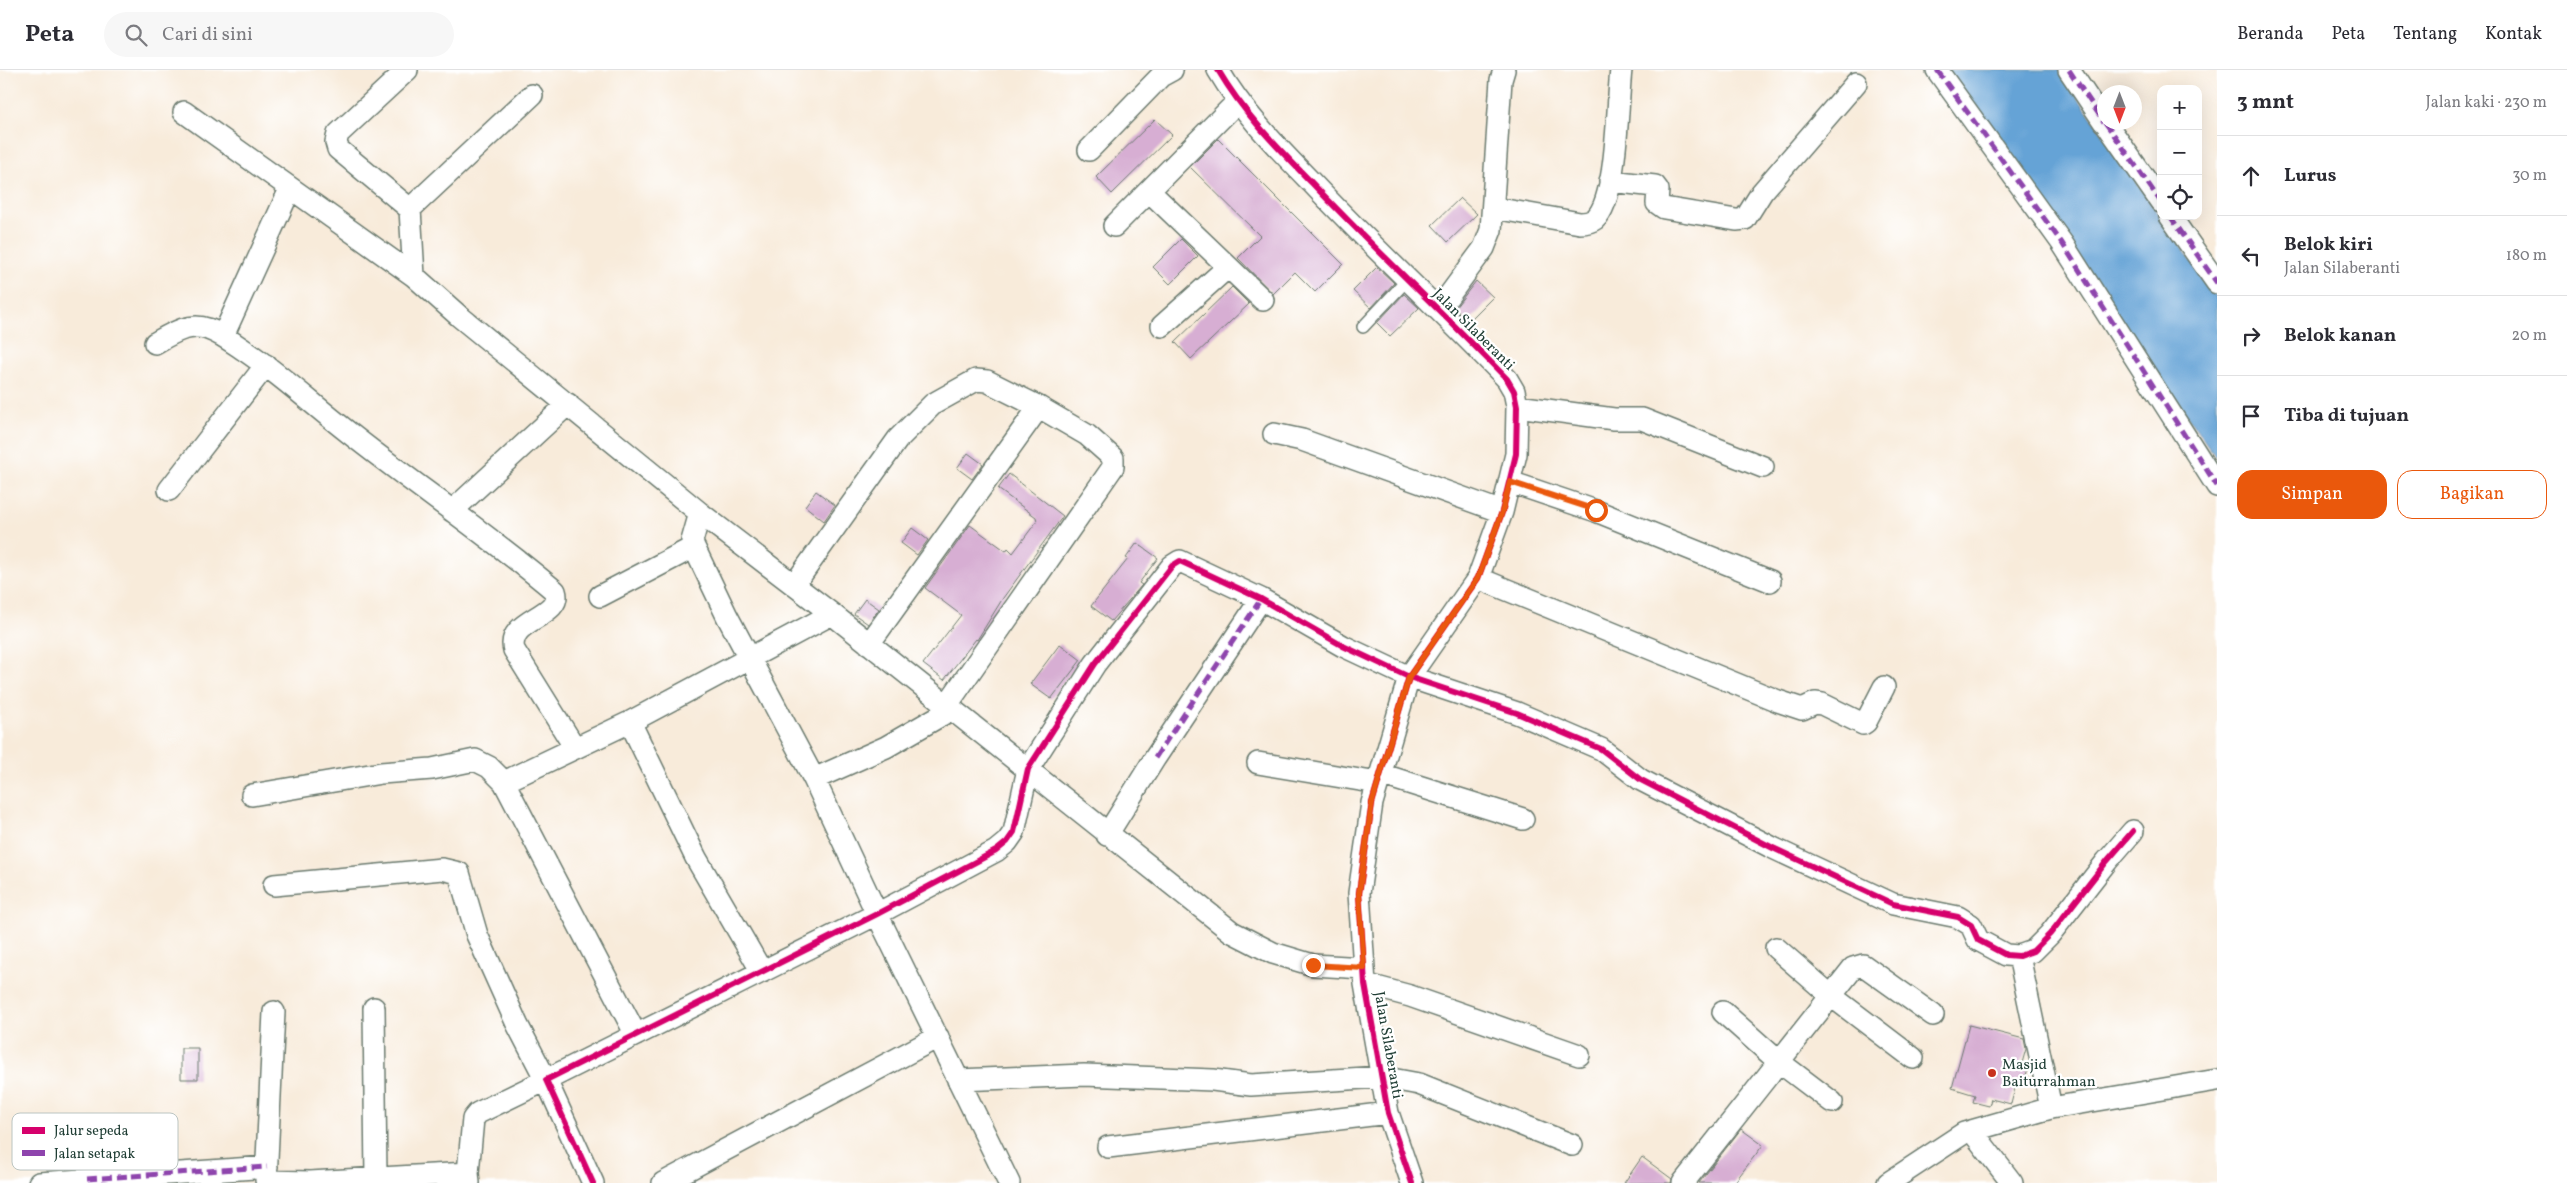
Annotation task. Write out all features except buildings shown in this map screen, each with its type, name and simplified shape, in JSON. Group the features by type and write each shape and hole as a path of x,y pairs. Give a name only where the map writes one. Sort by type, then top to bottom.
{"street":[{"path":"407,70 338,134 336,142 338,149 410,209 414,276"},
{"path":"1089,150 1161,76 1172,70"},
{"name":"Jalan Silaberanti","path":"1218,70 1237,102 1343,216 1507,378 1514,390 1517,406 1516,454 1510,482 1502,512 1478,578 1409,677 1372,803 1359,893 1365,976 1388,1113 1412,1183"},
{"path":"1439,310 1484,248 1491,230 1494,208 1501,80 1504,70"},
{"path":"1494,208 1580,224 1593,221 1602,211 1610,181 1621,70"},
{"path":"1938,70 2062,243 2217,486"},
{"path":"2069,70 2097,110"},
{"path":"1610,181 1655,186 1658,190 1657,203 1664,208 1728,219 1745,219 1762,192 1856,83"},
{"path":"410,209 532,95"},
{"path":"1114,226 1237,102"},
{"path":"184,112 414,276 459,316 700,514 832,614 1028,769 1107,835 1232,932 1273,953 1313,965 1365,976 1410,996 1579,1055"},
{"path":"2111,130 2157,196"},
{"path":"223,336 290,189"},
{"path":"1149,191 1263,300"},
{"path":"2173,220 2217,283"},
{"path":"1162,326 1228,267"},
{"path":"155,342 179,330 189,328 207,328 223,336 266,365 349,433 514,556 555,591 556,595 553,605 515,632 512,641 514,650 575,748"},
{"path":"169,490 266,365"},
{"path":"794,586 898,438 933,404 976,380 987,381 1039,407 1087,435 1113,458 1113,467 949,707 886,747 814,779"},
{"path":"452,511 568,404"},
{"path":"1517,406 1614,419 1642,419 1763,467"},
{"path":"869,644 1039,407"},
{"path":"1274,434 1302,440 1502,512"},
{"path":"1510,482 1596,510 1770,581"},
{"path":"700,514 692,541 694,547 749,659 814,779 877,914 1009,1183"},
{"path":"600,596 694,547"},
{"path":"39,1183 266,1177 302,1182 376,1178 468,1178 473,1119 478,1113 877,914 996,851 1008,842 1014,832 1018,818 1028,769 1096,664 1172,566 1180,562 1262,599 1343,646 1409,677 1517,713 1601,749 1641,780 1765,844 1893,904 1958,917 1971,925 1978,940 2006,955 2019,956 2033,951 2050,934 2133,831"},
{"path":"1478,578 1802,709 1815,703 1822,704 1863,724 1866,722 1884,687"},
{"path":"1107,835 1155,758 1262,599"},
{"path":"504,782 630,722 832,614"},
{"path":"630,722 696,858 762,972"},
{"path":"252,795 381,773 432,769 475,760 489,767 504,782 636,1035"},
{"path":"1258,763 1379,779 1523,819"},
{"path":"274,886 442,869 459,873 477,935 593,1183"},
{"path":"1776,948 1830,995 1913,1058"},
{"path":"2019,956 2050,1108"},
{"path":"1683,1183 1853,968 1863,965 1934,1015"},
{"path":"374,1008 376,1178"},
{"path":"266,1177 274,1012"},
{"path":"1722,1012 1778,1061 1832,1102"},
{"path":"663,1183 938,1037"},
{"path":"958,1080 1084,1075 1212,1080 1251,1085 1382,1076 1419,1084 1572,1145"},
{"path":"1888,1183 1964,1133 2050,1108 2217,1080"},
{"path":"1108,1146 1388,1113"},
{"path":"1972,1131 2012,1183"}],"lane":[{"path":"1362,327 1408,279"}],"water":[{"path":"1947,70 2059,70 2097,125 2097,130 2101,130 2157,211 2157,220 2163,220 2217,298 2217,459"}],"marked path":[{"path":"1937,70 2062,243 2217,486"},
{"path":"2069,70 2097,112"},
{"path":"2111,130 2157,196"},
{"path":"2173,220 2217,283"},
{"path":"1155,758 1261,599"},
{"path":"87,1179 267,1167"}],"cycle path":[{"path":"1218,70 1239,101 1273,143 1507,379 1514,391 1517,406 1516,454 1502,512 1478,578 1409,677 1372,803 1359,893 1365,984 1388,1113 1412,1183"},
{"path":"593,1183 546,1080 877,914 996,851 1007,842 1014,832 1028,769 1095,664 1172,566 1180,561 1261,599 1343,646 1409,677 1517,713 1601,749 1641,780 1773,848 1893,904 1958,917 1971,925 1978,940 2006,955 2019,956 2033,951 2050,934 2133,831"}],"place":[{"name":"Masjid Baiturrahman","path":"1992,1073"}],"route":[{"path":"1313,965 1364,968 1359,893 1372,803 1409,677 1441,627 1478,578 1502,512 1510,482 1596,510"}]}
